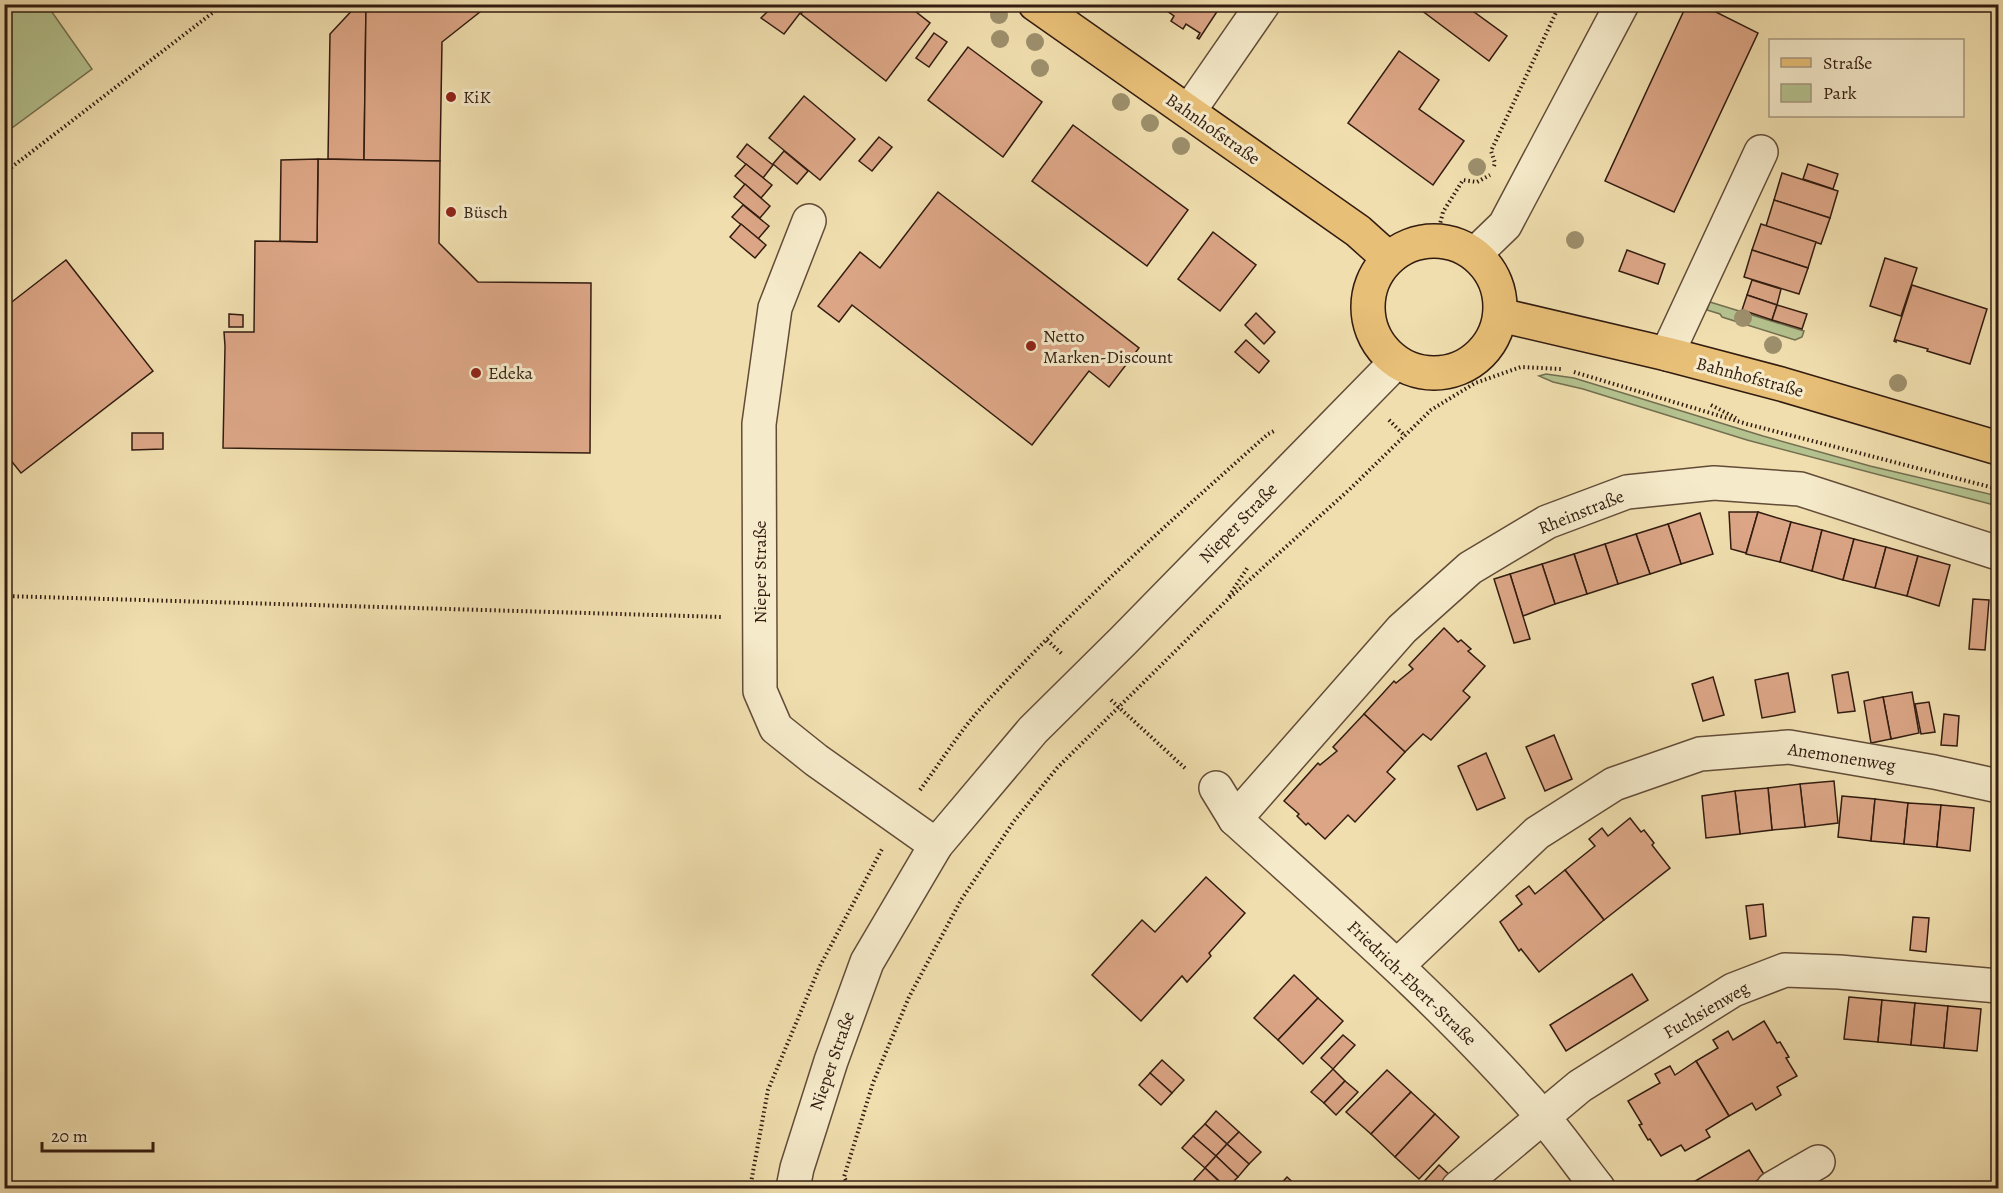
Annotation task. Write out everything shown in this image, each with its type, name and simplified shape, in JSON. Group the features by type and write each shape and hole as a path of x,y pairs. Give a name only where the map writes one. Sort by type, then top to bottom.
{"main road":[{"name":"Bahnhofstraße","path":"1035,4 1358,231 1388,258"},
{"path":"1436,240 1456,244 1475,254 1490,271 1499,292 1500,315 1493,336 1480,354 1461,367 1440,373 1417,371 1396,362 1381,347 1369,326 1367,302 1373,279 1388,258 1410,245 1436,240"},
{"name":"Bahnhofstraße","path":"1500,315 1667,354 1781,384 1998,448"}],"street":[{"path":"1189,111 1263,4"},
{"path":"1475,254 1505,225 1622,4"},
{"path":"1667,354 1761,152"},
{"name":"Nieper Straße","path":"809,222 776,308 759,424 760,691 776,728 816,760 936,845"},
{"name":"Nieper Straße","path":"793,1188 797,1168 831,1061 867,962 936,845 1033,730 1396,362"},
{"name":"Rheinstraße","path":"1235,819 1402,629 1470,568 1547,522 1627,492 1714,483 1800,489 1998,552"},
{"name":"Anemonenweg","path":"1397,966 1536,833 1614,784 1700,754 1789,747 1934,772 1998,786"},
{"name":"Friedrich-Ebert-Straße","path":"1216,788 1235,819 1397,966 1486,1055 1543,1117 1598,1188"},
{"name":"Fuchsienweg","path":"1458,1188 1580,1086 1732,990 1785,970 1839,972 1998,986"},
{"path":"1773,1188 1818,1162"}],"path":[{"path":"4,173 225,4"},
{"path":"1436,240 1443,212 1463,180 1477,182 1490,175 1495,163 1491,151 1560,4"},
{"path":"850,1188 844,1178 873,1083 909,997 961,900 1014,820 1057,768 1225,602 1351,488 1431,410 1474,383 1521,367 1560,369 1747,424 1998,489"},
{"path":"4,596 760,619"},
{"path":"1047,640 1190,772 1216,788"}],"green space":[{"path":"5,4 47,5 92,69 5,133"},
{"path":"1710,302 1804,331 1802,337 1795,340 1722,317 1720,314 1707,310"},
{"path":"1546,374 1574,378 1870,466 1998,496 1998,506 1747,440 1539,376"}],"building":[{"path":"358,4 366,4 364,160 328,159 330,34"},
{"path":"366,4 490,4 442,42 440,161 364,160"},
{"path":"775,4 807,4 784,34 761,18"},
{"path":"807,4 906,4 930,23 886,81 801,14"},
{"path":"1157,4 1222,4 1199,39 1197,38 1200,33 1186,24 1183,29 1171,21 1174,16"},
{"path":"1413,4 1463,4 1507,36 1489,61"},
{"path":"1687,4 1700,4 1758,33 1674,212 1605,181"},
{"path":"934,33 947,42 929,67 916,58"},
{"path":"968,47 1042,102 1003,157 928,100"},
{"path":"1399,51 1439,80 1419,109 1464,141 1433,185 1348,123"},
{"path":"804,96 855,139 820,180 769,138"},
{"path":"1073,125 1188,210 1147,266 1032,181"},
{"path":"879,137 892,147 872,171 859,161"},
{"path":"747,144 773,165 763,178 737,157"},
{"path":"784,151 808,171 797,184 773,164"},
{"path":"318,159 440,161 439,243 478,282 591,283 590,453 223,448 224,332 254,332 255,241 317,242"},
{"path":"318,159 317,242 280,241 281,160"},
{"path":"746,164 772,185 761,198 735,176"},
{"path":"1808,164 1838,174 1833,189 1803,179"},
{"path":"1782,173 1838,191 1830,218 1774,200"},
{"path":"745,184 770,206 760,218 734,197"},
{"path":"938,192 1139,348 1109,387 1089,371 1032,445 852,305 839,322 818,306 860,252 880,268"},
{"path":"1774,200 1830,218 1821,244 1766,226"},
{"path":"743,205 769,226 758,239 732,217"},
{"path":"741,224 766,245 755,258 730,237"},
{"path":"1761,224 1816,242 1808,268 1752,250"},
{"path":"1213,232 1256,265 1220,311 1178,279"},
{"path":"1627,250 1665,264 1658,284 1619,271"},
{"path":"1752,250 1808,268 1799,294 1744,277"},
{"path":"1885,258 1917,268 1901,316 1870,306"},
{"path":"66,260 153,371 21,473 4,452 4,308"},
{"path":"1752,280 1781,289 1777,305 1747,295"},
{"path":"1912,285 1987,309 1970,364 1927,351 1928,349 1894,341"},
{"path":"1747,295 1777,305 1772,320 1742,310"},
{"path":"1777,305 1807,314 1802,329 1772,320"},
{"path":"1256,313 1275,332 1264,344 1245,325"},
{"path":"229,314 243,315 243,327 229,327"},
{"path":"1246,340 1269,361 1259,373 1235,352"},
{"path":"132,433 163,433 163,449 132,450"},
{"path":"1729,512 1758,512 1746,553 1731,549"},
{"path":"1758,512 1791,522 1780,562 1746,554"},
{"path":"1700,513 1713,554 1681,564 1668,524"},
{"path":"1791,522 1822,530 1812,571 1780,562"},
{"path":"1668,524 1681,564 1650,574 1636,534"},
{"path":"1822,530 1854,539 1843,580 1812,571"},
{"path":"1636,534 1650,574 1618,584 1605,544"},
{"path":"1854,539 1886,547 1875,588 1843,580"},
{"path":"1605,544 1618,584 1587,594 1574,554"},
{"path":"1886,547 1918,556 1907,596 1875,588"},
{"path":"1574,554 1587,594 1555,604 1542,564"},
{"path":"1918,556 1950,565 1939,606 1907,596"},
{"path":"1542,564 1555,604 1523,616 1510,574"},
{"path":"1510,574 1530,639 1514,643 1494,579"},
{"path":"1973,599 1989,600 1985,650 1969,649"},
{"path":"1444,628 1458,642 1461,640 1471,649 1468,651 1485,666 1463,691 1470,697 1431,740 1423,734 1405,752 1364,714 1394,681 1396,683 1413,669 1409,665"},
{"path":"1848,672 1855,711 1838,713 1832,675"},
{"path":"1788,673 1795,712 1762,718 1755,680"},
{"path":"1713,677 1724,715 1703,721 1692,684"},
{"path":"1912,692 1919,733 1891,739 1883,697"},
{"path":"1883,697 1891,739 1871,743 1864,701"},
{"path":"1929,702 1935,732 1921,734 1915,704"},
{"path":"1364,714 1405,752 1387,772 1395,779 1355,822 1348,815 1325,839 1308,823 1306,825 1297,816 1299,814 1284,801 1318,763 1320,765 1337,751 1333,747"},
{"path":"1944,714 1959,716 1957,746 1941,745"},
{"path":"1554,735 1572,779 1545,791 1526,747"},
{"path":"1486,753 1505,798 1477,810 1458,766"},
{"path":"1834,781 1838,823 1805,827 1800,784"},
{"path":"1800,784 1805,827 1772,830 1768,788"},
{"path":"1768,788 1772,830 1740,834 1735,791"},
{"path":"1735,791 1740,834 1706,838 1702,796"},
{"path":"1842,796 1875,799 1871,841 1838,837"},
{"path":"1875,799 1908,803 1904,844 1871,841"},
{"path":"1908,803 1941,805 1937,847 1904,844"},
{"path":"1941,805 1974,808 1970,851 1937,847"},
{"path":"1630,818 1641,832 1644,830 1654,843 1652,845 1670,868 1604,920 1565,870 1595,846 1589,839 1602,828 1608,836"},
{"path":"1565,870 1604,920 1539,972 1521,949 1519,951 1500,922 1522,904 1516,896 1529,886 1535,894"},
{"path":"1206,877 1245,913 1209,953 1211,956 1187,982 1182,976 1141,1021 1092,975 1142,920 1155,932"},
{"path":"1763,904 1766,936 1750,939 1746,906"},
{"path":"1913,917 1929,918 1926,952 1910,950"},
{"path":"1632,974 1648,1000 1566,1051 1550,1025"},
{"path":"1294,975 1318,998 1278,1040 1254,1018"},
{"path":"1849,997 1882,1000 1878,1042 1844,1039"},
{"path":"1318,998 1343,1021 1303,1064 1278,1040"},
{"path":"1882,1000 1915,1003 1911,1045 1878,1042"},
{"path":"1915,1003 1948,1006 1944,1048 1911,1045"},
{"path":"1948,1006 1981,1009 1977,1051 1944,1048"},
{"path":"1764,1021 1777,1043 1780,1042 1789,1057 1786,1058 1797,1076 1777,1087 1781,1095 1756,1110 1752,1103 1729,1116 1696,1061 1718,1048 1713,1040 1728,1031 1733,1040"},
{"path":"1343,1035 1355,1045 1333,1069 1321,1058"},
{"path":"1162,1060 1184,1080 1172,1093 1150,1073"},
{"path":"1696,1061 1729,1116 1706,1130 1710,1137 1685,1151 1681,1145 1661,1156 1639,1125 1642,1124 1628,1101 1660,1083 1655,1074 1670,1066 1675,1075"},
{"path":"1333,1069 1345,1081 1324,1103 1311,1092"},
{"path":"1387,1070 1411,1092 1371,1134 1346,1112"},
{"path":"1150,1073 1172,1093 1161,1105 1139,1085"},
{"path":"1345,1081 1358,1092 1336,1115 1324,1103"},
{"path":"1411,1092 1435,1114 1395,1157 1371,1134"},
{"path":"1216,1111 1239,1132 1227,1144 1205,1124"},
{"path":"1435,1114 1459,1137 1419,1179 1395,1157"},
{"path":"1205,1124 1227,1144 1216,1156 1193,1136"},
{"path":"1239,1132 1261,1152 1249,1164 1227,1144"},
{"path":"1193,1136 1216,1156 1205,1168 1182,1148"},
{"path":"1227,1144 1249,1164 1238,1177 1216,1156"},
{"path":"1749,1150 1765,1176 1744,1188 1683,1188"},
{"path":"1216,1156 1238,1177 1227,1188 1205,1168"},
{"path":"1439,1165 1452,1177 1441,1188 1418,1188"},
{"path":"1205,1168 1226,1188 1202,1188 1194,1180"},
{"path":"1287,1177 1299,1188 1277,1188"}],"place":[{"name":"KiK","path":"451,97"},
{"name":"Büsch","path":"451,212"},
{"name":"Netto Marken-Discount","path":"1031,346"},
{"name":"Edeka","path":"476,373"}]}
